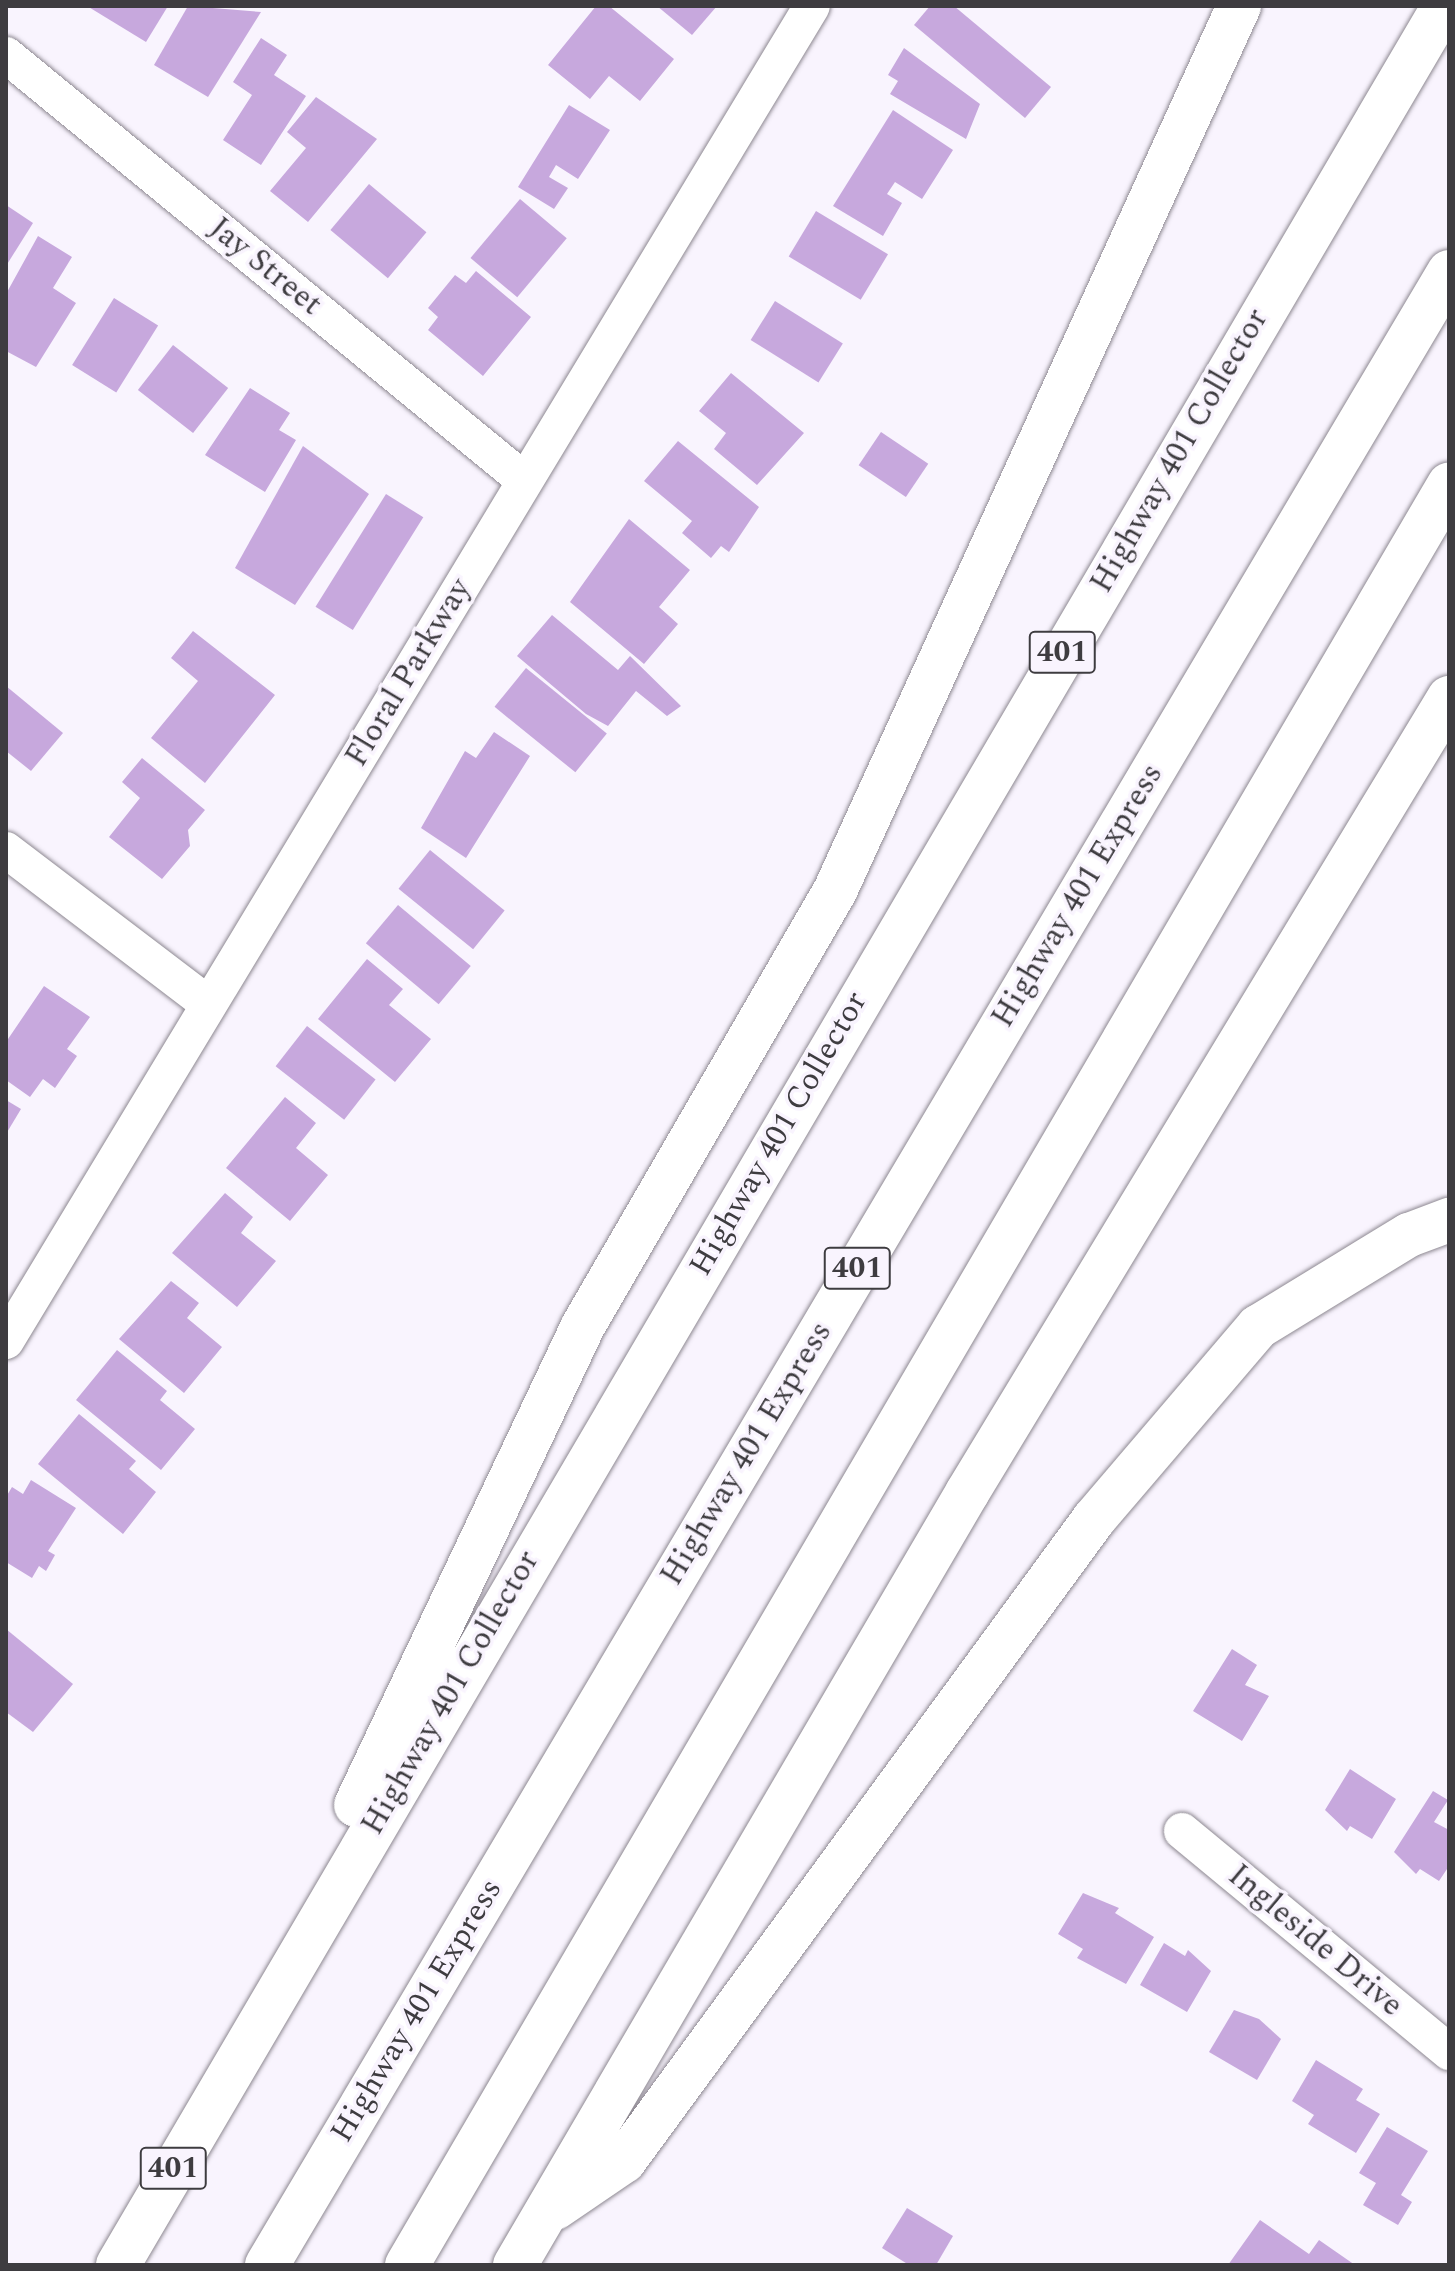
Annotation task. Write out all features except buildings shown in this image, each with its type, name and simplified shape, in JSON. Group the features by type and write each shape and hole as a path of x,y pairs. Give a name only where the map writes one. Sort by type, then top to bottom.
{"highway":[{"path":"229,2071 583,1326 835,891 1239,6"},
{"path":"1240,349 1407,6"},
{"name":"Highway 401 Collector","path":"118,2265 229,2071 1444,6"},
{"name":"Highway 401 Express","path":"267,2265 1449,272"},
{"path":"407,2265 1449,485"},
{"path":"515,2265 967,1493 1449,698"},
{"path":"543,2217 624,2161 1094,1519 1258,1327 1409,1235 1449,1220"}],"street":[{"name":"Floral Parkway","path":"6,1341 812,6"},
{"name":"Jay Street","path":"6,55 524,480"},
{"path":"6,850 208,1004"},
{"name":"Ingleside Drive","path":"1182,1831 1449,2052"}]}
